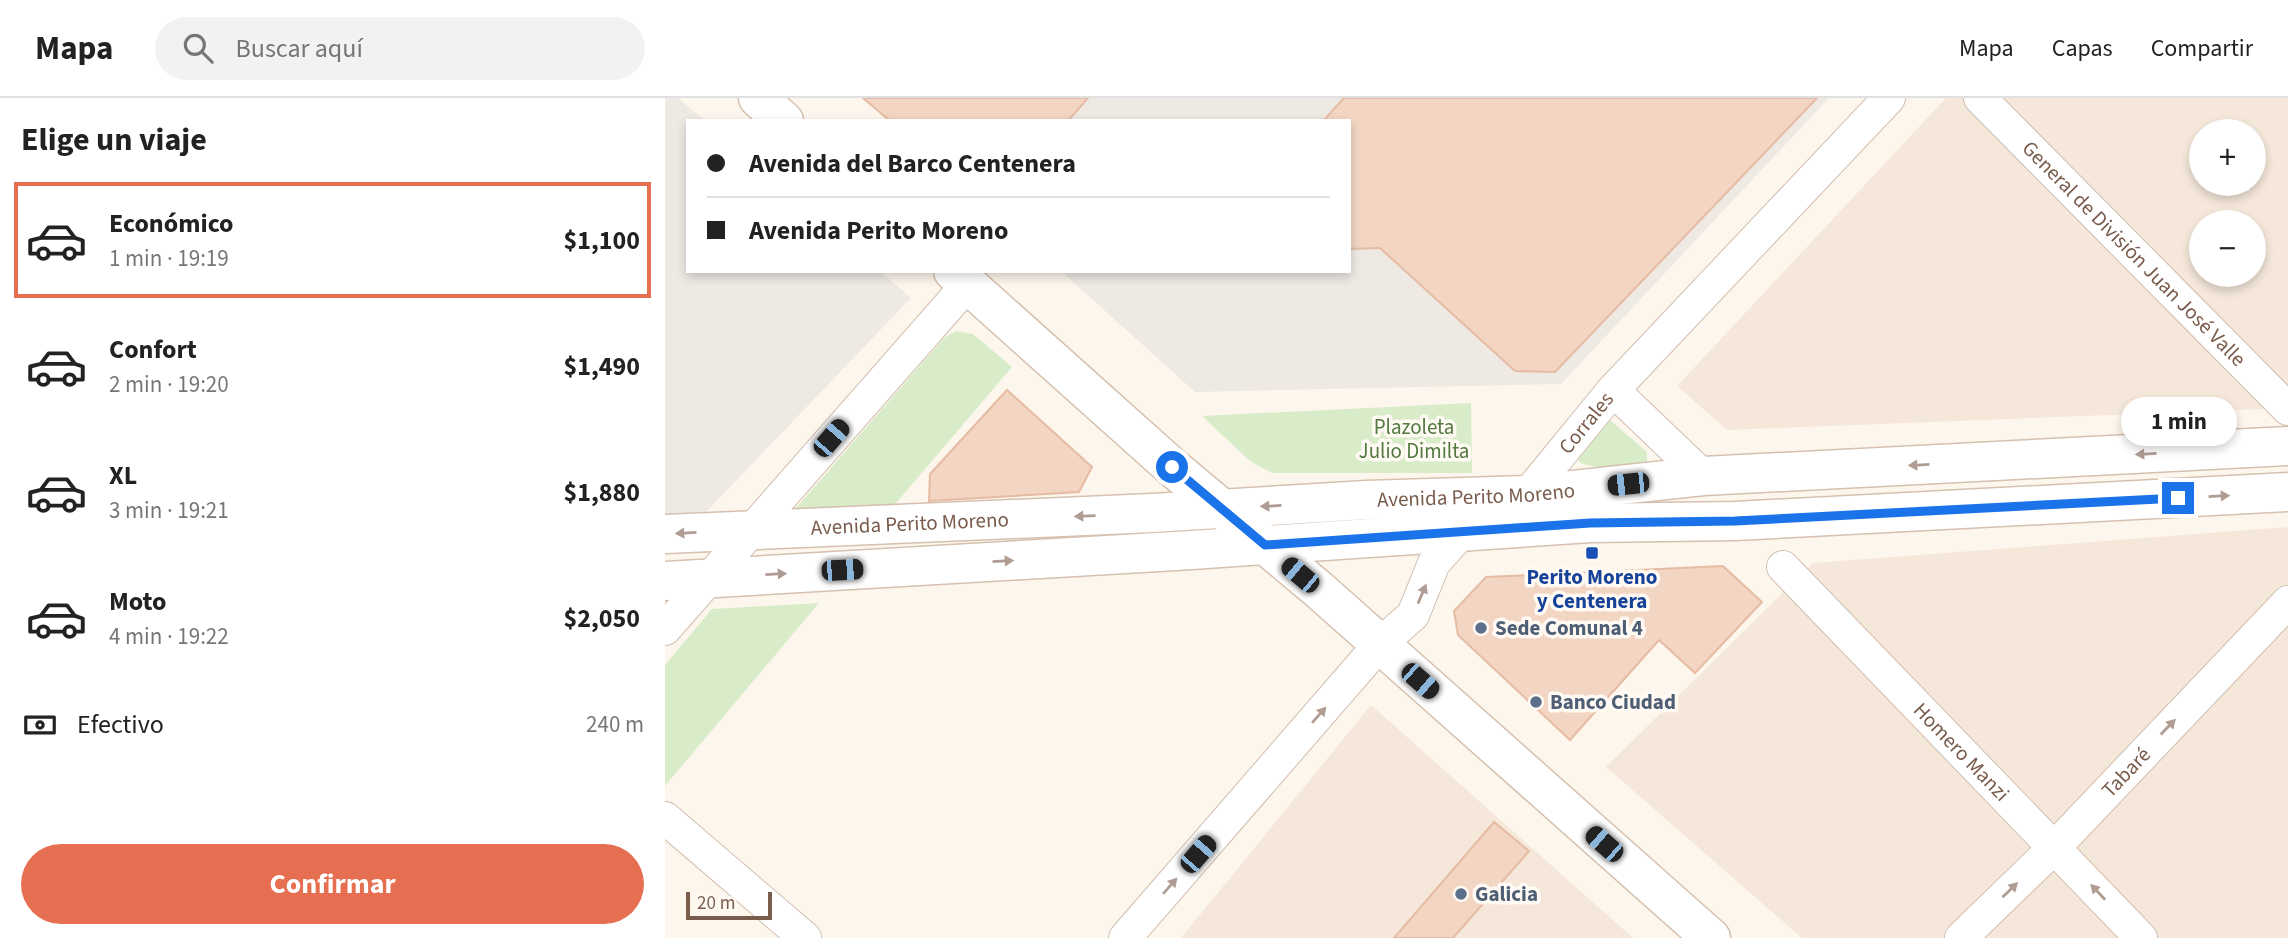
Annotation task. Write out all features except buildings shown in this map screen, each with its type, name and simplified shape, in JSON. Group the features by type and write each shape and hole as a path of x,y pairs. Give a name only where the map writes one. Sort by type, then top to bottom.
{"main road":[{"path":"758,98 782,119"},
{"path":"960,278 1711,938"},
{"name":"Avenida Perito Moreno","path":"665,534 1366,500 1527,495 1703,476 2288,446"},
{"name":"Avenida Perito Moreno","path":"665,581 1460,534 1590,523 1735,521 2288,492"}],"street":[{"name":"Corrales","path":"1125,938 1380,645 1413,615 1434,563 1460,534 1527,495 1613,390 1889,98"},
{"name":"General de División Juan José Valle","path":"1980,98 2288,409"},
{"path":"665,629 751,530 960,278"},
{"path":"1613,390 1703,476"},
{"name":"Homero Manzi","path":"1783,567 2141,938"},
{"name":"Tabaré","path":"1961,938 2055,847 2288,602"},
{"path":"665,818 805,938"}],"shaded area":[{"path":"665,98 678,98 703,119 686,119 686,273 882,273 911,298 704,514 665,516"},
{"path":"863,98 1829,98 1561,384 1195,392 1063,273 1351,273 1351,119 888,119"},
{"path":"1946,98 2288,98 2288,408 1727,430 1677,386"},
{"path":"2288,527 2288,938 1802,938 1606,767 1813,563"},
{"path":"1371,705 1633,938 1181,938"}],"green space":[{"path":"956,331 973,334 1012,367 891,509 790,515 944,338"},
{"name":"Plazoleta Julio Dimilta","path":"1471,403 1472,473 1272,473 1250,461 1202,416"},
{"path":"1600,421 1611,421 1647,452 1647,462 1613,468 1595,467 1579,462 1577,448"},
{"path":"819,603 665,786 665,665 712,609"}],"place":[{"name":"Perito Moreno y Centenera","path":"1592,553"},
{"name":"Sede Comunal 4","path":"1481,628"},
{"name":"Banco Ciudad","path":"1536,702"},
{"name":"Galicia","path":"1461,894"}],"route":[{"path":"1172,467 1265,545 1460,534 1590,523 1735,521 2178,498"}]}
